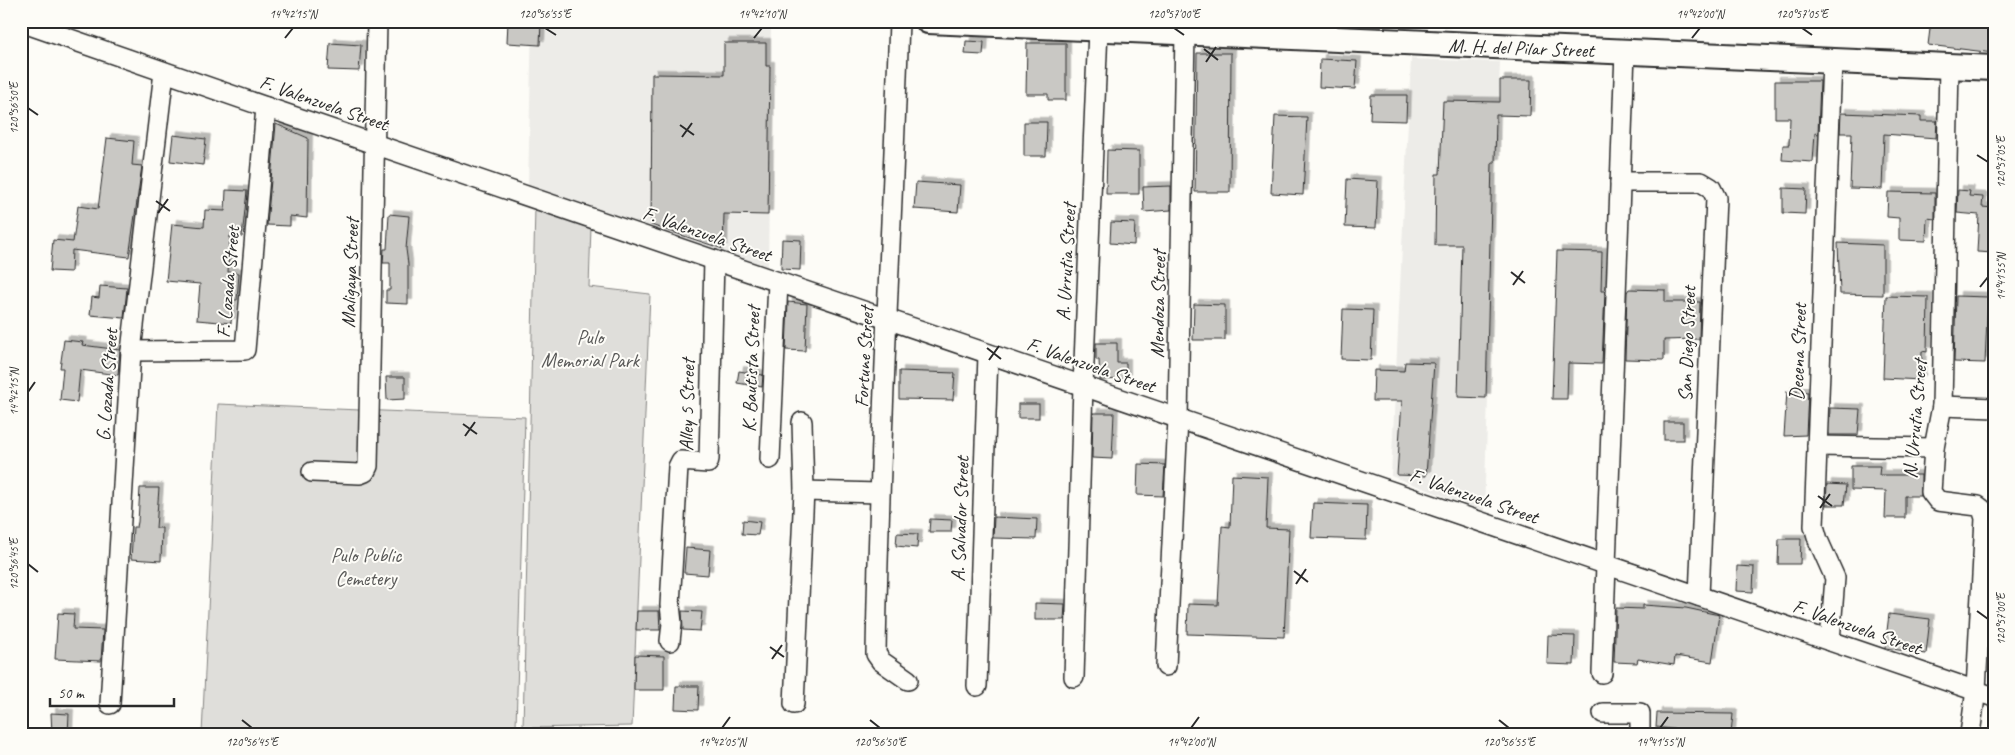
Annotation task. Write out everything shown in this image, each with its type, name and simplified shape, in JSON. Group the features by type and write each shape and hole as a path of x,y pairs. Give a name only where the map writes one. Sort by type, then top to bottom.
{"main road":[{"name":"M. H. del Pilar Street","path":"928,21 1098,30 1994,68"}],"street":[{"name":"Maligaya Street","path":"312,472 360,474 365,472 368,466 376,145 377,21"},
{"name":"Fortune Street","path":"899,21 888,320 879,494 876,654 881,662 908,680"},
{"name":"F. Valenzuela Street","path":"21,22 1994,697"},
{"name":"A. Urrutia Street","path":"1074,677 1083,386 1098,30"},
{"name":"Mendoza Street","path":"1166,666 1178,419 1185,33"},
{"path":"1602,673 1608,565 1625,52"},
{"name":"Decena Street","path":"1830,641 1835,578 1815,534 1832,61"},
{"name":"N. Urrutia Street","path":"1949,66 1942,406 1934,448 1931,492 1935,500 1973,504 1982,509 1984,514 1976,690 1970,734"},
{"name":"G. Lozada Street","path":"110,704 131,351 164,72"},
{"name":"F. Lozada Street","path":"131,351 245,350 266,107"},
{"name":"San Diego Street","path":"1620,182 1701,182 1711,188 1716,198 1699,596"},
{"name":"Alley 5 Street","path":"670,642 672,623 670,605 678,467 682,461 708,462 710,459 714,260"},
{"name":"K. Bautista Street","path":"770,459 778,282"},
{"name":"A. Salvador Street","path":"977,686 988,354"},
{"path":"1942,406 1994,408"},
{"path":"794,704 804,490 802,422"},
{"path":"1817,446 1934,448"},
{"path":"804,490 879,494"},
{"path":"1603,713 1640,714 1640,734"}],"shaded area":[{"path":"532,21 630,21 771,27 768,271 528,185"},
{"path":"1411,59 1500,62 1484,511 1391,476"}],"green space":[{"name":"Pulo Memorial Park","path":"535,207 591,226 589,287 650,294 632,726 523,728"},
{"name":"Pulo Public Cemetery","path":"218,404 525,417 516,727 400,734 202,734"}],"building":[{"path":"508,21 541,21 540,45 507,43"},
{"path":"1931,21 1994,21 1994,53 1928,45"},
{"path":"966,41 984,42 983,55 965,54"},
{"path":"330,43 361,45 359,71 328,70"},
{"path":"724,43 766,43 766,66 770,66 768,215 724,214 723,249 651,225 652,74 724,75"},
{"path":"1027,43 1066,43 1066,100 1048,100 1048,94 1026,94"},
{"path":"1197,53 1231,53 1230,192 1195,192"},
{"path":"1320,59 1357,61 1355,89 1319,87"},
{"path":"1500,80 1531,80 1530,116 1496,115 1495,163 1492,163 1486,398 1458,397 1462,245 1435,245 1436,174 1440,174 1443,101 1500,102"},
{"path":"1775,81 1820,81 1818,134 1815,133 1813,162 1782,160 1783,145 1789,145 1790,118 1775,118"},
{"path":"1371,95 1407,95 1406,121 1370,120"},
{"path":"1841,113 1921,116 1921,121 1937,121 1936,138 1884,134 1882,189 1850,188 1852,133 1840,133"},
{"path":"1275,116 1307,117 1303,195 1271,193"},
{"path":"1024,122 1047,122 1046,156 1024,156"},
{"path":"276,124 308,138 307,218 290,216 290,226 267,225"},
{"path":"173,135 206,139 203,165 170,161"},
{"path":"107,138 134,141 132,165 142,166 129,257 72,250 71,272 50,271 53,240 73,242 78,206 98,209"},
{"path":"1107,150 1139,151 1139,194 1106,194"},
{"path":"1347,179 1378,181 1376,228 1345,227"},
{"path":"916,182 960,185 958,212 914,209"},
{"path":"1171,186 1171,210 1144,212 1143,187"},
{"path":"1783,188 1806,189 1805,214 1783,213"},
{"path":"226,190 247,191 242,237 230,236 228,272 239,273 237,300 233,300 231,323 197,320 200,284 166,281 172,224 204,227 205,210 225,211"},
{"path":"1958,190 1970,191 1969,196 1983,197 1982,207 1994,208 1994,253 1977,252 1979,215 1957,213"},
{"path":"1888,192 1935,193 1935,219 1927,218 1926,241 1899,240 1899,218 1887,217"},
{"path":"389,214 409,216 406,249 408,304 386,303 386,290 390,290 390,263 383,263 384,249 387,249"},
{"path":"1111,222 1135,223 1134,245 1110,243"},
{"path":"782,239 801,240 800,270 781,269"},
{"path":"1838,243 1883,245 1883,295 1840,294"},
{"path":"1557,251 1602,252 1601,291 1605,291 1602,364 1568,363 1567,399 1552,399"},
{"path":"100,286 127,288 124,318 90,315 92,297 99,298"},
{"path":"1629,289 1665,290 1665,302 1700,302 1699,339 1664,340 1664,360 1625,359 1627,292"},
{"path":"1886,296 1928,297 1927,352 1922,351 1921,380 1883,378"},
{"path":"1956,296 1988,297 1985,363 1954,362"},
{"path":"788,302 807,304 805,351 786,350"},
{"path":"1194,304 1225,305 1225,340 1193,340"},
{"path":"1343,309 1373,310 1371,360 1341,359"},
{"path":"64,340 83,342 82,345 120,350 118,375 80,370 77,402 60,400 63,368 60,368"},
{"path":"1096,343 1117,343 1117,363 1126,363 1126,379 1100,380 1099,360 1096,360"},
{"path":"1405,362 1434,363 1426,476 1397,475 1402,401 1373,401 1374,370 1404,371"},
{"path":"739,371 763,375 762,387 737,383"},
{"path":"899,371 955,373 953,400 899,399"},
{"path":"386,377 405,377 405,399 387,400"},
{"path":"1787,391 1808,392 1806,435 1784,436"},
{"path":"1018,404 1039,404 1039,418 1018,418"},
{"path":"1830,408 1860,409 1858,435 1829,435"},
{"path":"1093,413 1114,413 1112,459 1092,458"},
{"path":"1664,422 1683,422 1683,440 1664,440"},
{"path":"1138,464 1165,465 1163,496 1137,495"},
{"path":"1851,466 1880,466 1879,475 1921,475 1921,496 1905,496 1905,518 1885,518 1886,491 1851,490"},
{"path":"1232,475 1268,477 1266,528 1289,529 1284,637 1187,634 1188,604 1218,605 1222,526 1230,527"},
{"path":"1827,484 1846,485 1844,505 1826,505"},
{"path":"140,488 159,488 156,528 162,528 161,561 131,559 133,527 137,527 138,522"},
{"path":"1313,503 1367,505 1366,540 1311,538"},
{"path":"994,517 1037,519 1036,539 993,538"},
{"path":"930,519 952,520 951,532 929,532"},
{"path":"743,520 760,522 758,535 742,534"},
{"path":"897,533 918,534 917,548 896,546"},
{"path":"1779,539 1801,539 1800,564 1778,564"},
{"path":"686,548 710,550 708,575 684,573"},
{"path":"1737,566 1754,567 1753,592 1736,591"},
{"path":"1035,603 1065,604 1064,620 1035,620"},
{"path":"1643,605 1686,608 1719,615 1712,662 1675,656 1674,665 1638,659 1637,663 1614,662 1616,608 1643,609"},
{"path":"637,611 659,611 660,630 636,630"},
{"path":"682,611 702,612 700,631 683,630"},
{"path":"58,613 74,614 73,629 103,630 101,661 55,659"},
{"path":"1889,614 1930,619 1926,654 1885,648"},
{"path":"1548,635 1575,636 1574,665 1547,664"},
{"path":"635,655 664,656 664,690 634,690"},
{"path":"676,686 699,686 698,710 675,709"},
{"path":"51,713 69,714 68,734 52,734"},
{"path":"1657,713 1733,714 1731,734 1680,734 1681,730 1656,727"}]}
